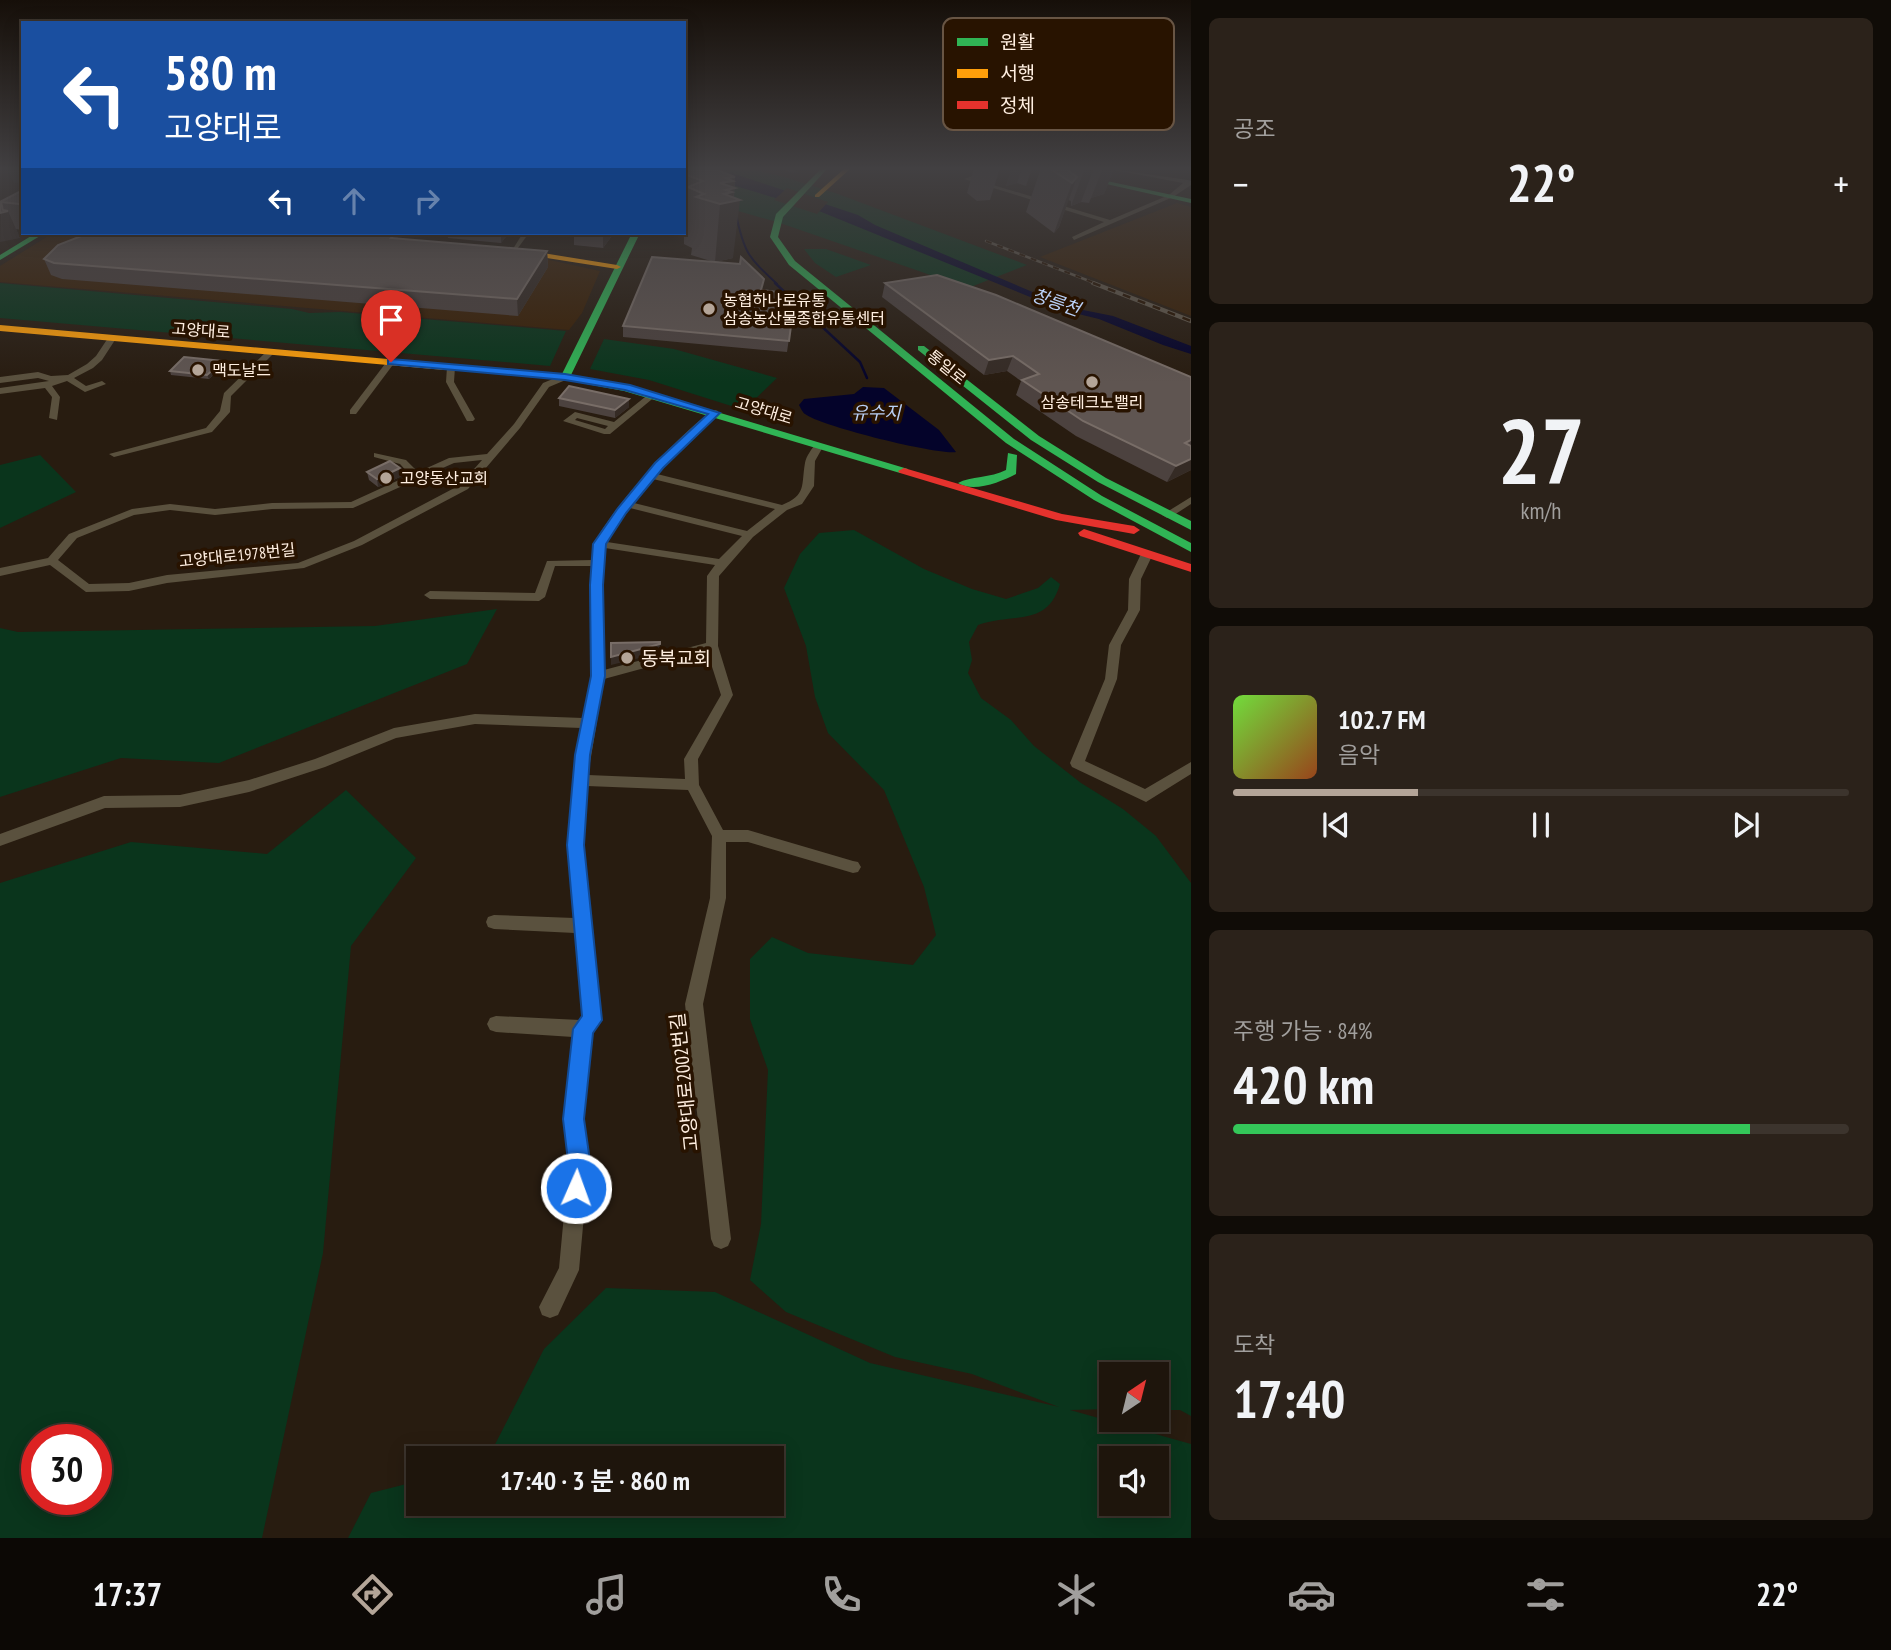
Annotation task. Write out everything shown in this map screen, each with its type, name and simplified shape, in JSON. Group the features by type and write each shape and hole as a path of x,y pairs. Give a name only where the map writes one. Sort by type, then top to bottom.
{"main road":[{"path":"0,258 30,240"},
{"path":"568,371 632,240"},
{"path":"777,240 799,263 870,309 1035,438 1102,480 1191,526"},
{"path":"492,249 567,257 617,267"},
{"path":"799,263 811,287 839,313 1015,446 1134,530 1191,559"},
{"name":"고양대로","path":"0,328 111,340 451,367 568,371 1060,517 1134,530"},
{"path":"948,482 978,483 1007,475 1012,472 1015,446"},
{"path":"1015,446 1191,538"},
{"path":"1015,446 1098,498 1191,548"},
{"path":"1011,503 1067,528 1191,568"},
{"path":"1134,530 1167,514"}],"street":[{"path":"513,251 521,240"},
{"path":"0,391 29,391 48,386 100,357 104,345 111,340"},
{"path":"114,454 209,430 225,412 227,395 271,352"},
{"path":"353,412 391,362"},
{"path":"451,367 450,382 470,419"},
{"name":"고양대로1978번길","path":"52,561 86,588 129,587 180,577 300,566 358,543 464,487 517,426 546,386 568,371"},
{"path":"0,380 38,375 51,379 66,377 85,389 102,384"},
{"path":"48,386 56,397 54,418"},
{"path":"615,425 653,395"},
{"path":"550,1307 569,1270 579,1161 574,1119 583,1029 592,1020 575,845 581,780 598,676 600,544 627,504 651,476 715,413"},
{"path":"581,780 692,785 691,759 727,695 712,646 713,576 722,563 750,536 783,508 798,502 809,486 810,461 819,445"},
{"path":"377,456 403,462 416,476"},
{"path":"0,572 52,561 73,536 132,512 170,507 215,512 272,506 353,505 452,460 488,457"},
{"path":"651,476 783,508"},
{"path":"1167,514 1191,500"},
{"path":"627,504 750,536"},
{"path":"600,544 722,563"},
{"path":"1146,554 1135,579 1134,610 1115,645 1111,679 1077,763 1146,796 1191,767"},
{"path":"430,596 538,597 551,563 598,563"},
{"path":"598,676 712,646"},
{"path":"0,841 104,802 180,801 250,786 320,763 394,733 475,719 589,723"},
{"name":"고양대로2002번길","path":"692,785 719,836 718,898 694,1004 721,1239"},
{"path":"719,836 748,836 853,867"},
{"path":"494,922 583,926"},
{"path":"496,1024 583,1029"}],"shaded area":[{"path":"42,240 303,240 545,259 600,271 582,313 569,330 0,282 0,266"},
{"path":"1084,240 1191,240 1191,316 1040,257"}],"green space":[{"path":"829,240 960,240 1027,265 968,288"},
{"path":"804,249 826,249 871,265 836,277 815,263"},
{"path":"0,283 292,309 309,313 340,312 566,331 550,366 0,318"},
{"path":"604,339 674,349 777,378 744,410 649,380 590,369"},
{"path":"40,455 76,492 0,528 0,465"},
{"path":"854,530 924,569 972,589 1006,599 1038,588 1051,577 1060,584 1054,598 1038,613 978,625 969,642 972,660 968,673 981,698 1011,720 1034,746 1081,783 1123,809 1156,836 1191,883 1191,1416 1180,1410 1169,1410 1169,1362 1099,1362 1099,1409 1070,1410 1099,1418 1099,1432 1148,1432 1191,1444 1191,1538 348,1538 371,1493 406,1484 406,1516 784,1516 784,1446 494,1446 544,1349 606,1288 715,1292 870,1363 1059,1407 972,1374 895,1357 786,1312 750,1280 761,1224 768,1070 750,1019 750,959 772,937 808,953 913,965 936,935 924,887 884,790 828,733 815,697 806,646 784,588 800,554 819,533"},
{"path":"497,609 467,664 219,763 121,758 0,797 0,628 18,632 375,626"},
{"path":"346,790 416,858 351,946 323,1253 262,1538 0,1538 0,883 131,842 267,854"}],"water":[{"name":"창릉천","path":"890,240 910,240 1068,307 1113,316 1191,346 1191,354 1099,319 1062,310"},
{"name":"유수지","path":"863,387 884,388 939,430 956,452 926,449 854,432 815,419 804,413 799,405 804,399 854,394"}],"building":[{"path":"72,240 412,240 547,251 517,299 54,263 44,259 58,245"},
{"name":"농협하나로유통 삼송농산물종합유통센터","path":"652,257 740,264 741,257 764,279 761,290 777,292 794,304 789,341 623,326"},
{"name":"삼송테크노밸리","path":"937,275 996,295 1191,377 1191,440 1185,443 1191,446 1191,459 1176,466 1083,421 1022,380 1039,374 1013,356 989,360 885,283"},
{"name":"맥도날드","path":"184,357 223,361 207,375 170,371"},
{"path":"569,386 629,399 615,410 559,398"},
{"path":"390,461 400,468 377,479 367,472"},
{"path":"611,643 660,644 611,657"}],"waterway":[{"path":"743,240 759,267 777,284"},
{"path":"775,283 860,362 867,378"}],"railway":[{"path":"986,241 1097,284"},
{"path":"1093,283 1191,321"}],"traffic: fast":[{"path":"0,258 30,240"},
{"path":"565,377 633,240"},
{"path":"776,240 792,263 1010,441 1098,498 1191,548"},
{"path":"921,348 1035,438 1102,480 1191,526"},
{"path":"445,367 565,377 626,388 904,471"},
{"path":"964,483 989,481 1012,472 1012,455"}],"traffic: slow":[{"path":"518,251 617,267"},
{"path":"0,328 445,367"}],"traffic: jam":[{"path":"904,471 1060,517 1134,530"},
{"path":"1084,533 1191,568"}],"place":[{"name":"농협하나로유통 삼송농산물종합유통센터","path":"709,309"},
{"name":"맥도날드","path":"198,370"},
{"name":"삼송테크노밸리","path":"1092,382"},
{"name":"고양동산교회","path":"386,478"},
{"name":"동북교회","path":"627,658"}],"route":[{"path":"391,362 565,377 626,388 715,413 659,466 622,511 600,544 597,585 598,676 583,755 575,845 592,1020 583,1029 574,1119 579,1161 576,1188"}]}
